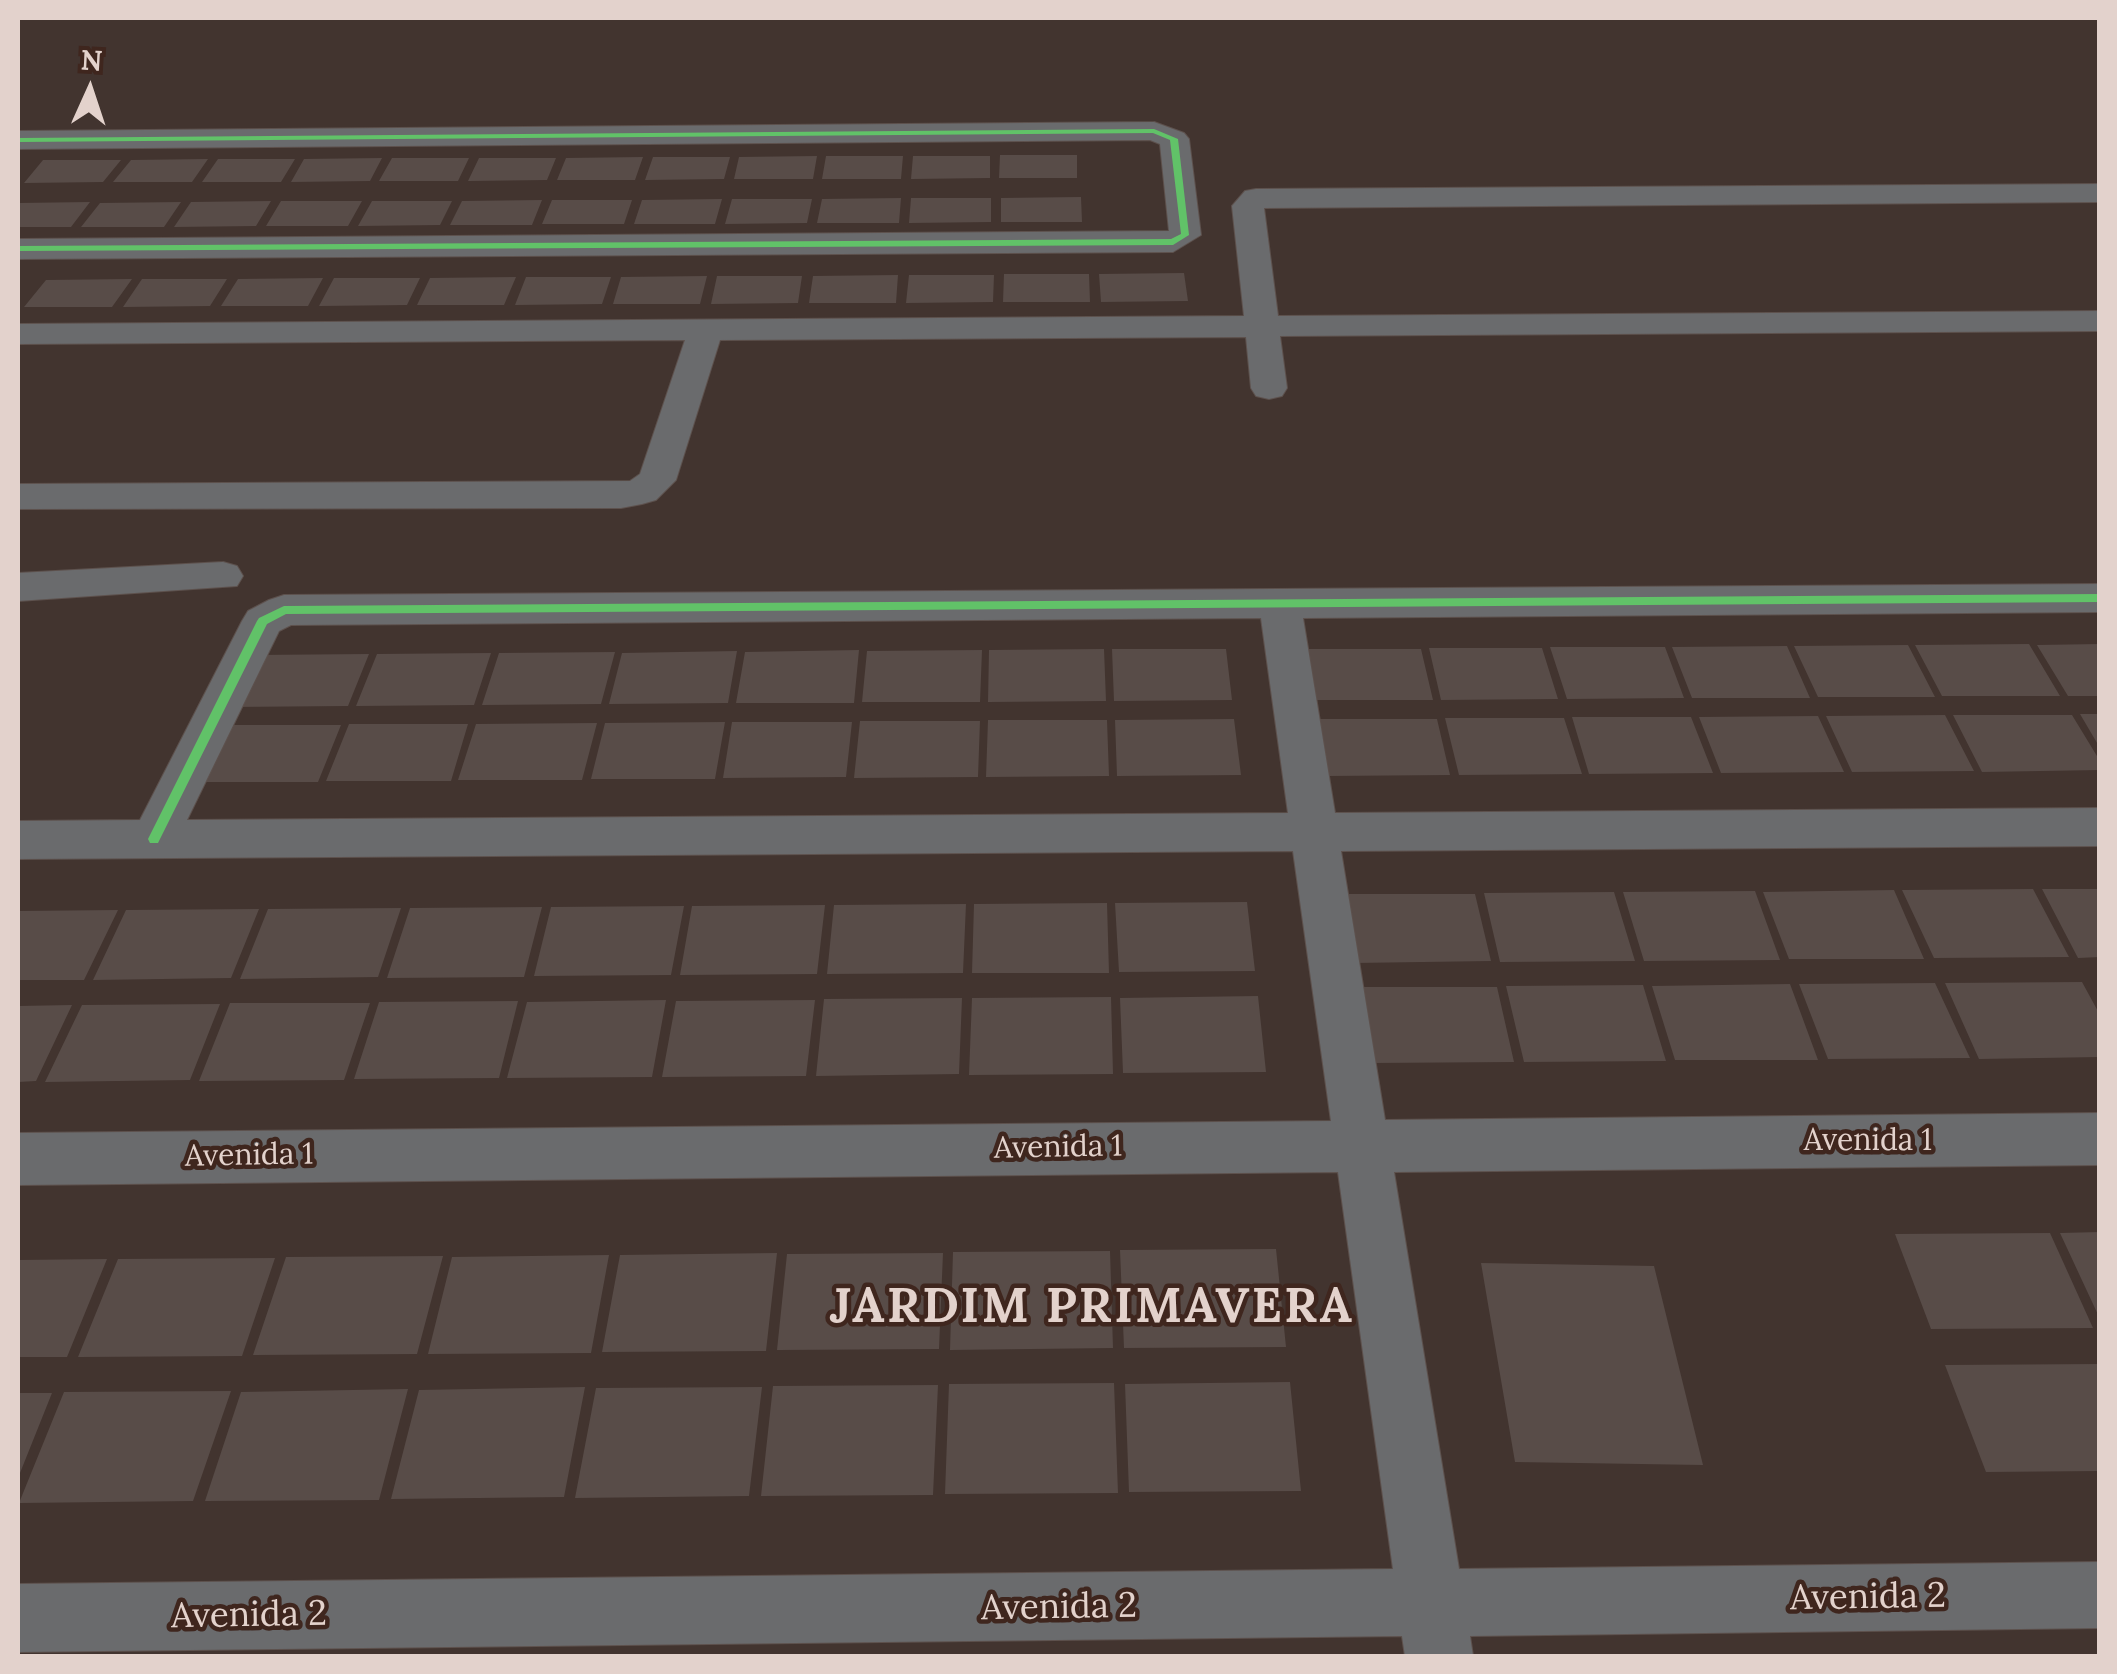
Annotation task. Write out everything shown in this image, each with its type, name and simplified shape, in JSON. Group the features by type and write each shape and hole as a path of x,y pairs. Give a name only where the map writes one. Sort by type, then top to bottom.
{"street":[{"path":"18,140 1154,131 1174,139 1185,236 1173,242 18,249"},
{"path":"1269,388 1248,206 1256,198 2100,193"},
{"path":"18,334 2100,322"},
{"path":"18,497 602,495 642,491 657,480 706,330"},
{"path":"18,587 223,576"},
{"path":"154,838 263,621 276,612 2100,598"},
{"path":"1280,605 1435,1630"},
{"path":"18,840 2100,827"},
{"name":"Avenida 1","path":"18,1159 2100,1138"},
{"name":"Avenida 2","path":"18,1618 1435,1630 2100,1595"}],"building":[{"path":"1000,155 1077,155 1077,178 999,178"},
{"path":"817,156 813,179 734,179 739,157"},
{"path":"826,156 903,156 901,179 822,179"},
{"path":"913,156 990,156 990,178 911,179"},
{"path":"643,157 635,180 557,180 566,158"},
{"path":"653,157 730,157 724,179 645,180"},
{"path":"382,158 370,181 291,182 304,159"},
{"path":"392,158 469,158 458,181 379,181"},
{"path":"479,158 556,158 547,180 468,181"},
{"path":"208,159 192,182 113,182 131,160"},
{"path":"218,159 295,159 281,182 202,182"},
{"path":"43,160 121,160 103,182 24,183"},
{"path":"1081,197 1082,222 1001,222 1001,198"},
{"path":"901,198 899,223 817,223 822,199"},
{"path":"911,198 991,198 991,222 909,223"},
{"path":"722,199 715,224 634,224 642,200"},
{"path":"732,199 812,199 807,223 725,224"},
{"path":"542,200 532,225 450,225 462,201"},
{"path":"552,200 632,200 624,224 542,224"},
{"path":"271,201 256,226 174,227 191,202"},
{"path":"281,201 362,201 348,226 266,226"},
{"path":"372,201 452,201 440,225 358,226"},
{"path":"90,202 71,227 18,227 18,203"},
{"path":"181,202 164,227 81,227 100,203"},
{"path":"1184,273 1188,301 1101,302 1099,274"},
{"path":"1004,274 1089,274 1090,302 1003,302"},
{"path":"898,275 896,303 809,303 813,276"},
{"path":"909,275 994,275 993,302 906,303"},
{"path":"707,276 700,304 613,304 621,277"},
{"path":"717,276 802,276 798,303 711,304"},
{"path":"516,277 504,305 417,305 430,278"},
{"path":"526,277 611,277 602,304 515,305"},
{"path":"323,278 308,306 221,306 238,279"},
{"path":"334,278 420,278 407,305 319,306"},
{"path":"132,279 112,307 24,307 46,280"},
{"path":"142,279 227,279 210,306 123,307"},
{"path":"2029,644 2060,696 1942,696 1915,645"},
{"path":"2100,644 2100,696 2068,696 2037,645"},
{"path":"1908,645 1935,697 1818,697 1794,646"},
{"path":"1787,646 1810,698 1692,698 1672,647"},
{"path":"1550,647 1665,647 1684,698 1567,699"},
{"path":"1429,648 1542,648 1558,699 1441,700"},
{"path":"1104,649 1106,701 988,702 989,650"},
{"path":"1112,649 1226,649 1232,700 1114,701"},
{"path":"1306,649 1421,649 1433,700 1315,700"},
{"path":"859,650 854,703 736,703 745,652"},
{"path":"982,650 980,702 862,702 867,651"},
{"path":"737,651 728,703 609,704 622,653"},
{"path":"615,652 601,704 482,705 499,653"},
{"path":"491,653 474,705 356,706 377,654"},
{"path":"369,654 348,706 229,707 254,655"},
{"path":"2080,714 2100,714 2100,748"},
{"path":"1945,715 1974,771 1852,772 1826,716"},
{"path":"1953,715 2072,715 2100,761 2100,770 1982,772"},
{"path":"1818,716 1844,772 1721,773 1699,717"},
{"path":"1572,717 1691,717 1713,773 1589,774"},
{"path":"1445,718 1564,718 1582,774 1459,775"},
{"path":"1234,719 1241,775 1117,776 1115,720"},
{"path":"1318,719 1437,719 1450,775 1327,776"},
{"path":"988,720 1107,720 1109,776 986,777"},
{"path":"860,721 980,721 978,777 854,778"},
{"path":"725,722 715,779 591,779 605,723"},
{"path":"732,722 852,722 846,777 723,778"},
{"path":"597,723 582,780 458,780 476,724"},
{"path":"349,724 468,724 451,781 326,781"},
{"path":"221,725 341,725 318,782 194,782"},
{"path":"2033,889 2069,957 1934,958 1902,890"},
{"path":"2042,889 2100,889 2100,957 2078,958"},
{"path":"1894,890 1924,959 1789,959 1763,892"},
{"path":"1755,891 1780,960 1644,961 1623,892"},
{"path":"1614,892 1635,961 1500,962 1484,893"},
{"path":"1344,894 1475,894 1491,961 1354,963"},
{"path":"1247,902 1255,971 1119,972 1115,903"},
{"path":"1107,903 1109,973 972,973 974,904"},
{"path":"966,904 963,973 827,974 834,905"},
{"path":"825,905 817,974 680,975 692,906"},
{"path":"684,906 671,975 534,976 551,907"},
{"path":"542,907 524,977 387,978 410,908"},
{"path":"401,908 378,977 240,979 268,909"},
{"path":"259,909 231,978 93,980 126,910"},
{"path":"118,910 84,980 18,980 18,911"},
{"path":"2082,982 2100,1015 2100,1057 1979,1059 1945,983"},
{"path":"1935,983 1970,1058 1828,1059 1799,984"},
{"path":"1790,984 1818,1060 1675,1060 1652,986"},
{"path":"1643,985 1666,1061 1524,1062 1506,986"},
{"path":"1359,987 1497,987 1514,1062 1371,1063"},
{"path":"1258,996 1266,1072 1123,1073 1120,998"},
{"path":"1111,997 1113,1074 969,1075 972,998"},
{"path":"962,998 959,1074 816,1076 824,999"},
{"path":"666,1000 652,1077 507,1078 527,1002"},
{"path":"815,1000 806,1076 662,1077 676,1001"},
{"path":"518,1001 499,1078 354,1079 379,1002"},
{"path":"230,1003 370,1003 344,1080 199,1081"},
{"path":"220,1004 190,1080 45,1082 82,1005"},
{"path":"72,1005 36,1081 18,1082 18,1006"},
{"path":"2100,1232 2100,1319 2060,1233"},
{"path":"2050,1233 2093,1328 1931,1329 1895,1234"},
{"path":"1276,1249 1286,1347 1124,1348 1120,1250"},
{"path":"1110,1251 1113,1348 950,1350 953,1252"},
{"path":"777,1253 766,1351 602,1352 620,1255"},
{"path":"943,1253 939,1349 777,1350 787,1254"},
{"path":"609,1255 591,1353 428,1354 452,1257"},
{"path":"443,1256 417,1354 253,1355 286,1257"},
{"path":"275,1258 242,1356 78,1357 118,1259"},
{"path":"107,1259 67,1357 18,1357 18,1260"},
{"path":"1481,1263 1654,1266 1703,1465 1515,1462"},
{"path":"2100,1364 2100,1471 1986,1472 1945,1365"},
{"path":"1290,1382 1301,1491 1129,1492 1125,1384"},
{"path":"1114,1383 1118,1493 945,1494 949,1384"},
{"path":"938,1385 933,1495 761,1496 773,1386"},
{"path":"585,1387 564,1497 391,1499 419,1390"},
{"path":"762,1387 749,1496 575,1498 596,1388"},
{"path":"408,1389 379,1500 205,1501 241,1392"},
{"path":"231,1391 193,1501 19,1503 64,1392"},
{"path":"18,1393 52,1393 18,1478"}],"cycle path":[{"path":"18,140 1154,131 1174,139 1185,235 1173,242 18,249"},
{"path":"154,839 263,621 284,610 2100,598"}],"district":[{"name":"JARDIM PRIMAVERA","path":"1092,1308"}]}
